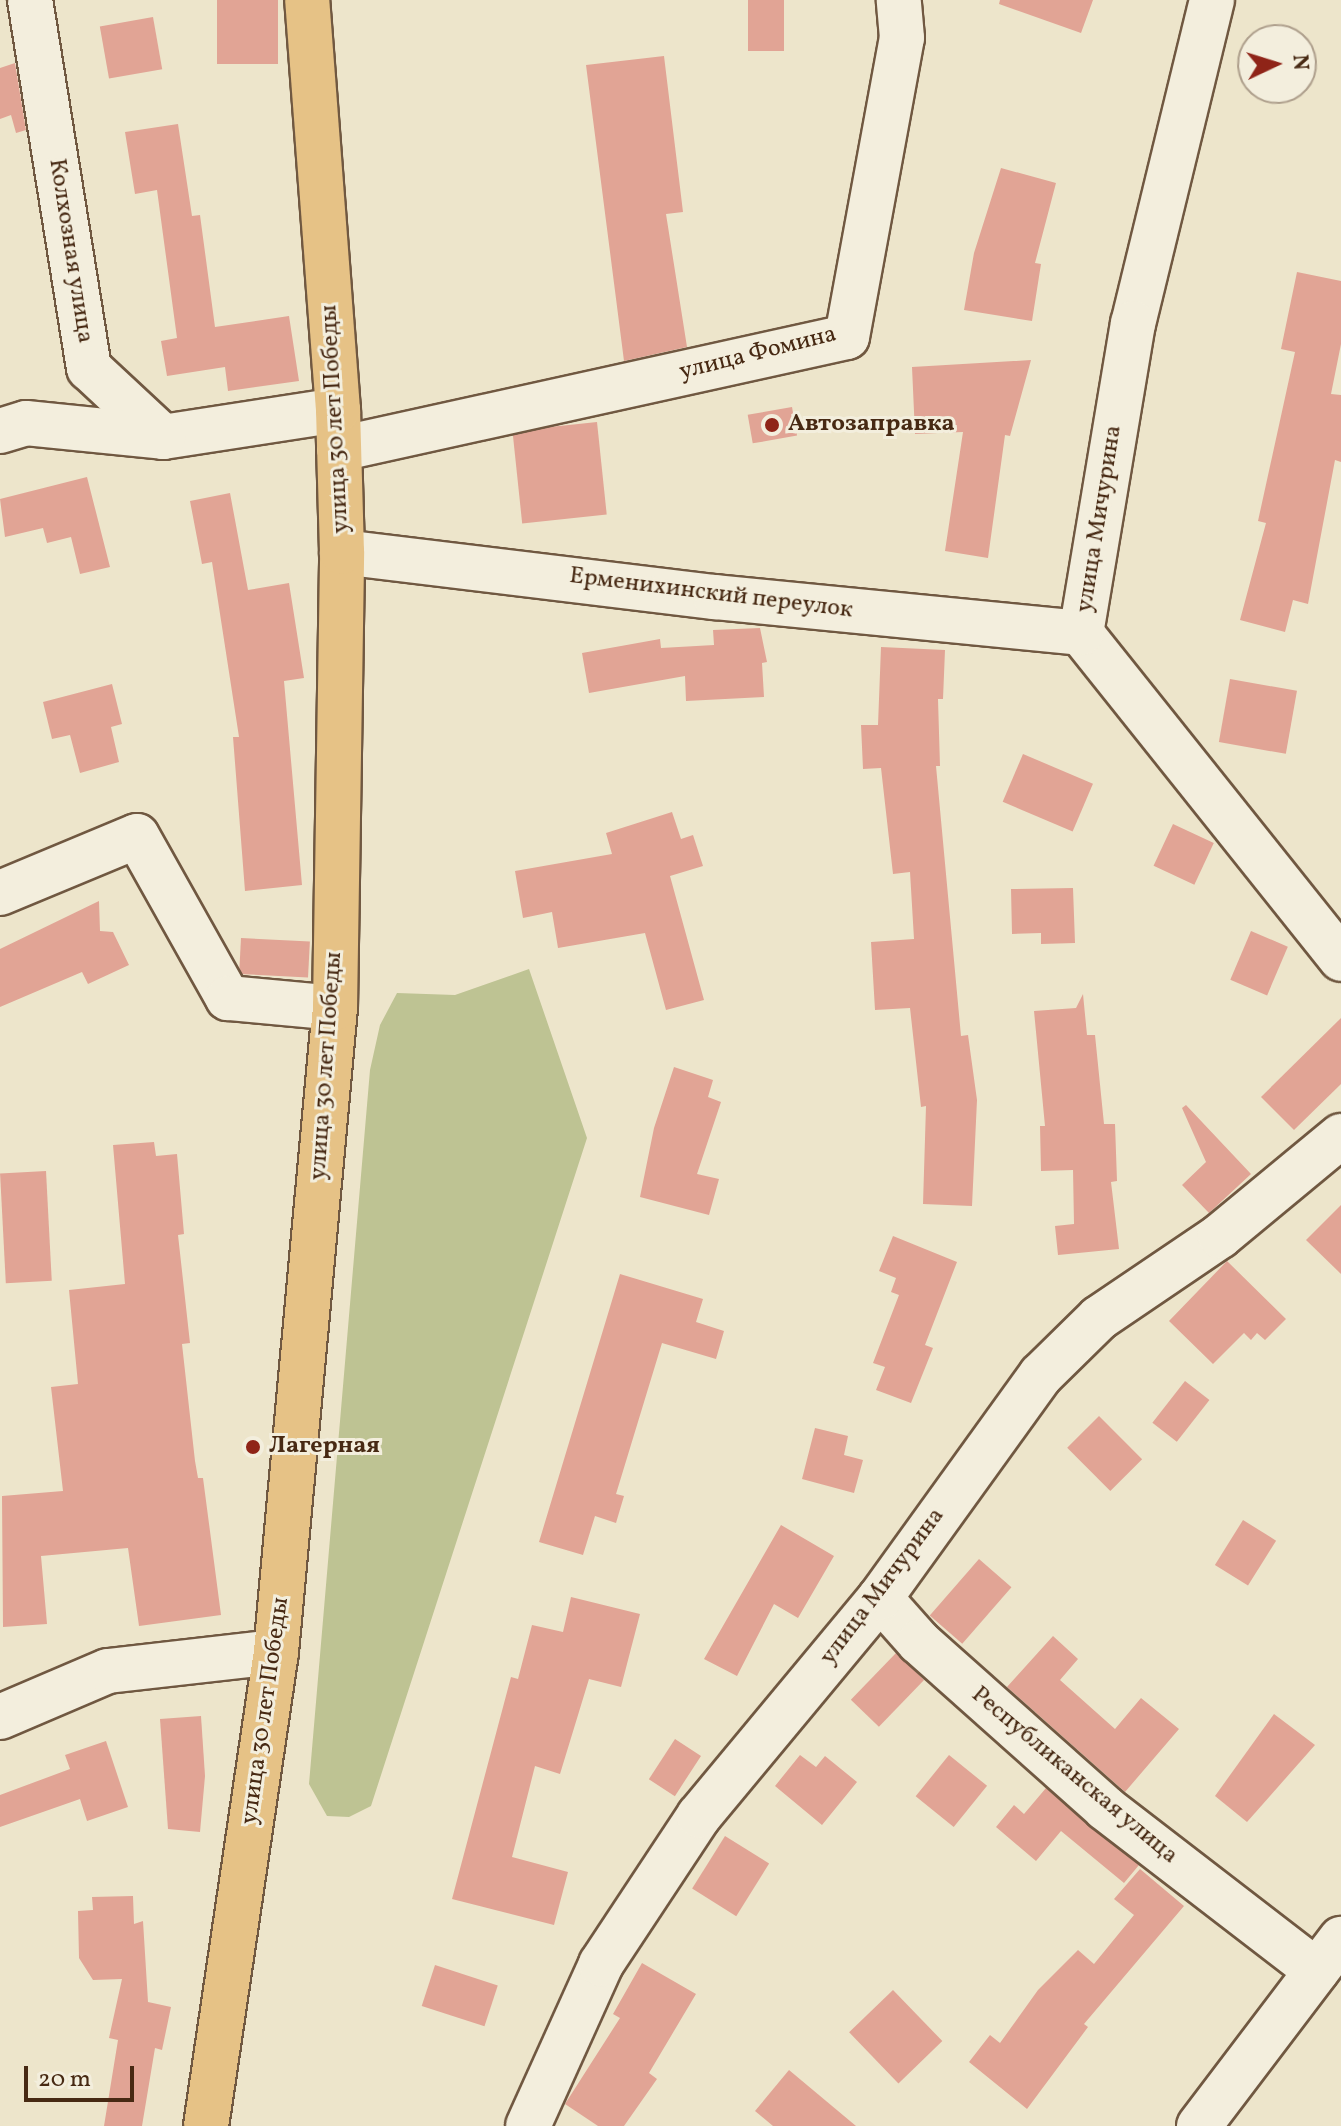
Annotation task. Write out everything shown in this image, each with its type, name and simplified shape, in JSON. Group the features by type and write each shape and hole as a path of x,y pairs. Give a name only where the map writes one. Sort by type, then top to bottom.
{"main road":[{"name":"улица 30 лет Победы","path":"206,2126 276,1652 335,1008 342,552 339,429 307,0"}],"street":[{"name":"улица Фомина","path":"339,429 847,337 902,38 899,0"},
{"name":"улица Мичурина","path":"1212,0 1133,323 1081,633 1341,959"},
{"name":"Колхозная улица","path":"21,9 89,368 163,437"},
{"path":"0,431 26,423 163,437 339,429"},
{"name":"Ерменихинский переулок","path":"342,552 1081,633"},
{"path":"0,893 137,836 228,998 335,1008"},
{"name":"улица Мичурина","path":"528,2126 601,1964 691,1828 880,1598 1041,1375 1099,1318 1220,1236 1341,1136"},
{"name":"Республиканская улица","path":"880,1598 919,1642 1105,1808 1329,1955 1199,2126"},
{"path":"0,1717 108,1671 276,1652"}],"green space":[{"path":"529,969 587,1138 371,1806 349,1817 327,1816 309,1784 370,1070 380,1025 397,993 455,995"}],"building":[{"path":"217,0 278,0 278,64 217,64"},
{"path":"748,0 784,0 784,51 748,51"},
{"path":"1000,0 1093,0 1081,33 999,4"},
{"path":"153,17 162,69 109,79 100,26"},
{"path":"664,56 683,212 666,214 687,347 624,361 586,65"},
{"path":"15,63 26,130 16,133 11,115 0,119 0,68"},
{"path":"178,124 192,216 200,215 215,327 289,316 299,381 228,391 225,367 167,376 161,341 177,338 157,190 135,194 125,132"},
{"path":"1001,168 1056,183 1035,263 1041,264 1032,321 964,310 974,253"},
{"path":"1297,272 1341,281 1341,344 1331,394 1341,395 1341,462 1335,460 1308,604 1293,600 1285,632 1240,620 1266,523 1258,521 1295,352 1281,349"},
{"path":"1031,360 1010,436 1005,435 988,558 945,551 963,432 915,434 912,367"},
{"name":"Автозаправка","path":"792,407 797,436 753,443 748,415"},
{"path":"597,422 607,514 522,523 512,431"},
{"path":"87,477 110,567 80,574 71,537 47,543 43,528 5,537 0,499"},
{"path":"230,493 248,590 289,583 304,678 284,681 302,885 245,891 233,737 239,737 212,562 202,564 190,501"},
{"path":"760,628 767,662 762,663 764,697 686,701 685,676 589,693 582,653 660,639 661,648 714,645 713,630"},
{"path":"881,647 945,650 943,699 938,699 940,766 936,766 961,1036 968,1035 977,1100 972,1206 923,1204 926,1106 921,1107 910,1008 875,1010 871,942 914,939 910,872 893,874 881,768 863,769 861,725 878,725"},
{"path":"1230,679 1297,691 1286,754 1219,742"},
{"path":"112,684 122,724 111,727 119,762 80,773 70,735 52,739 43,702"},
{"path":"1023,754 1093,784 1073,832 1003,802"},
{"path":"672,812 681,839 693,835 703,866 670,876 704,1000 666,1010 645,933 558,948 552,912 523,918 515,871 612,854 606,833"},
{"path":"1173,824 1214,843 1194,885 1154,866"},
{"path":"1073,888 1075,943 1041,944 1041,933 1012,934 1011,889"},
{"path":"99,901 100,931 113,932 129,965 88,984 82,972 0,1007 0,949"},
{"path":"1251,931 1288,947 1267,995 1230,980"},
{"path":"241,938 310,942 308,978 239,974"},
{"path":"1083,994 1087,1035 1095,1035 1104,1124 1115,1124 1117,1181 1111,1182 1119,1249 1058,1255 1055,1226 1074,1224 1073,1170 1041,1171 1040,1126 1045,1126 1034,1011 1076,1008"},
{"path":"1341,1018 1341,1084 1294,1130 1261,1097"},
{"path":"674,1067 713,1080 708,1097 721,1102 697,1174 719,1179 709,1215 640,1197 654,1128"},
{"path":"1186,1105 1251,1174 1209,1213 1182,1185 1206,1162 1182,1108"},
{"path":"154,1142 156,1156 177,1154 184,1234 178,1235 190,1343 182,1344 195,1461 198,1478 203,1478 221,1615 139,1626 128,1548 41,1556 47,1624 3,1627 2,1496 63,1491 51,1387 78,1384 69,1290 125,1284 113,1145"},
{"path":"46,1171 52,1281 6,1283 0,1173"},
{"path":"1341,1205 1341,1274 1306,1240"},
{"path":"893,1236 957,1262 925,1345 933,1348 911,1403 876,1390 885,1367 873,1363 899,1295 891,1292 896,1278 879,1271"},
{"path":"1227,1261 1286,1319 1265,1340 1257,1333 1251,1340 1244,1333 1213,1364 1169,1321"},
{"path":"620,1274 703,1299 696,1322 724,1331 716,1359 662,1343 616,1494 624,1496 616,1523 595,1516 583,1555 539,1542"},
{"path":"1185,1381 1209,1400 1177,1442 1152,1423"},
{"path":"1099,1416 1142,1459 1110,1491 1067,1448"},
{"path":"815,1428 848,1436 844,1455 863,1460 854,1493 802,1479"},
{"path":"1243,1520 1276,1541 1248,1586 1215,1565"},
{"path":"781,1525 834,1556 798,1618 774,1604 737,1676 704,1659"},
{"path":"979,1559 1011,1587 962,1644 930,1616"},
{"path":"571,1597 640,1614 621,1687 589,1679 560,1774 535,1766 512,1857 568,1872 554,1925 452,1899 511,1677 518,1679 532,1625 563,1632"},
{"path":"1053,1636 1078,1659 1060,1680 1115,1729 1141,1698 1179,1729 1125,1792 1007,1687"},
{"path":"896,1653 924,1680 879,1727 851,1700"},
{"path":"1274,1714 1315,1745 1247,1822 1215,1796"},
{"path":"201,1716 205,1776 200,1832 168,1829 160,1719"},
{"path":"675,1739 701,1756 675,1796 649,1779"},
{"path":"106,1741 128,1807 87,1821 80,1799 0,1827 0,1795 70,1769 65,1755"},
{"path":"800,1755 816,1767 825,1756 857,1782 822,1825 775,1786"},
{"path":"949,1755 987,1786 954,1827 916,1796"},
{"path":"1046,1788 1139,1865 1124,1883 1061,1831 1036,1861 996,1827 1014,1805 1024,1814"},
{"path":"725,1836 769,1864 736,1916 692,1889"},
{"path":"1140,1869 1184,1906 1084,2024 1088,2027 1027,2109 969,2062 990,2035 1000,2043 1038,1990 1078,1950 1094,1964 1134,1915 1114,1899"},
{"path":"133,1896 134,1924 143,1921 148,2002 171,2007 162,2050 155,2048 142,2126 104,2126 118,2040 109,2038 122,1979 93,1980 79,1958 78,1911 93,1910 92,1897"},
{"path":"642,1963 696,1994 649,2073 657,2079 624,2126 598,2126 565,2104 620,2018 613,2014"},
{"path":"435,1965 498,1985 484,2026 422,2006"},
{"path":"893,1990 942,2041 898,2083 849,2032"},
{"path":"789,2070 856,2126 773,2126 755,2111"}],"place":[{"name":"Автозаправка","path":"772,425"},
{"name":"Лагерная","path":"253,1447"}]}
